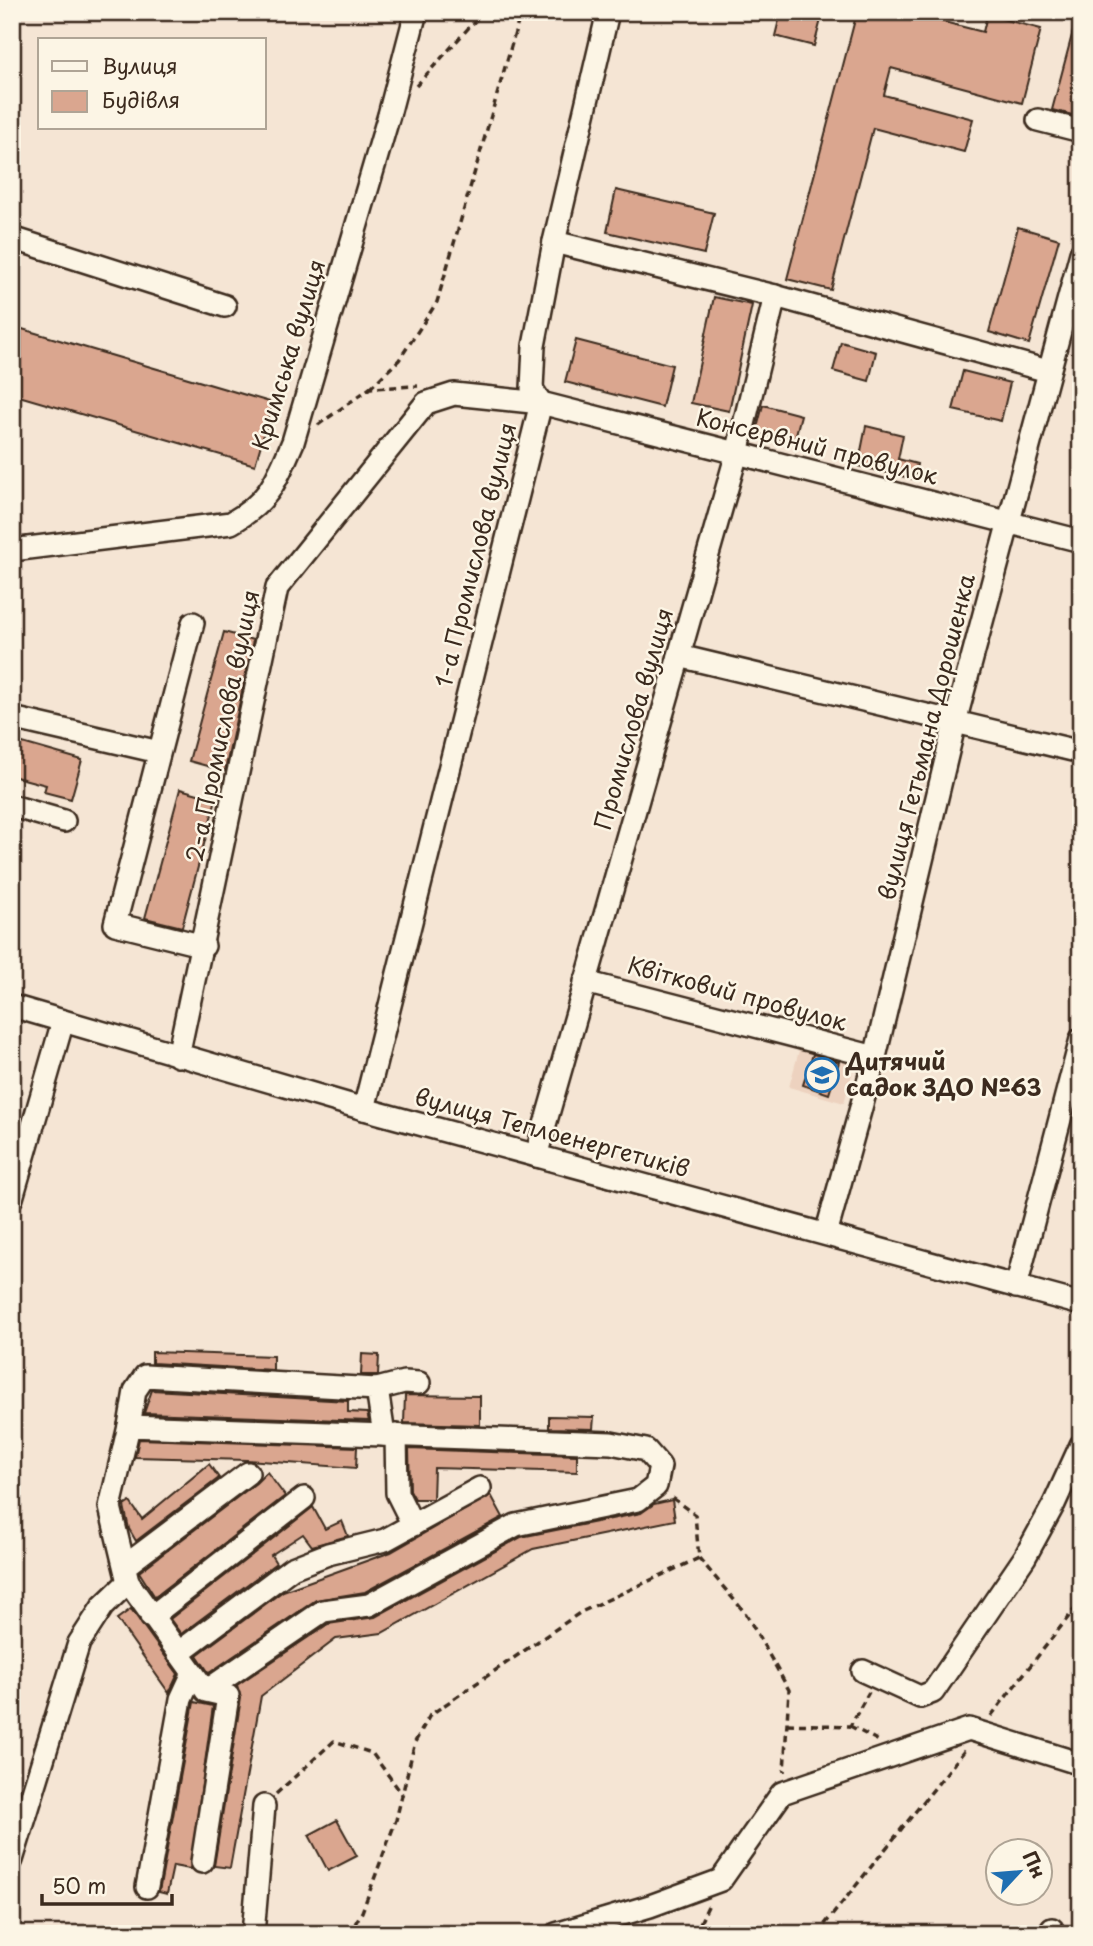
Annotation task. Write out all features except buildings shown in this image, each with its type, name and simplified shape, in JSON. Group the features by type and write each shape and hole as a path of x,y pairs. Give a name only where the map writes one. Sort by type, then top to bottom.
{"street":[{"name":"Кримська вулиця","path":"12,550 231,523 255,509 275,484 293,442 389,115 416,12"},
{"name":"1-а Промислова вулиця","path":"364,1109 541,403 531,389 531,372 554,242 608,12"},
{"path":"1038,120 1081,131"},
{"path":"12,238 225,306"},
{"path":"554,242 775,296 1048,371"},
{"name":"вулиця Гетьмана Дорошенка","path":"826,1234 876,1057 955,722 1081,253"},
{"name":"Промислова вулиця","path":"536,1156 737,453 775,296"},
{"name":"2-а Промислова вулиця","path":"178,1056 204,946 277,588 419,410 438,397 454,394 541,403"},
{"name":"Консервний провулок","path":"541,403 1081,541"},
{"path":"193,623 115,923 204,946"},
{"path":"679,656 1081,752"},
{"path":"12,718 159,752"},
{"path":"12,806 64,821"},
{"name":"Квітковий провулок","path":"585,982 876,1057"},
{"name":"вулиця Теплоенергетиків","path":"12,1006 364,1109 1081,1304"},
{"path":"12,1198 63,1021"},
{"path":"1016,1287 1081,1040"},
{"path":"202,1862 228,1696 206,1691 151,1616 127,1574 110,1507 130,1426 135,1391 145,1376 377,1388 404,1382 419,1383"},
{"path":"377,1388 390,1435 397,1493 414,1525"},
{"path":"130,1426 611,1443 646,1450 660,1466 656,1486 638,1500 516,1525 369,1605 323,1611 206,1691"},
{"path":"870,1674 920,1697 933,1692 1025,1557 1054,1504 1081,1445"},
{"path":"12,1860 79,1643 127,1574 248,1473"},
{"path":"178,1653 292,1568 328,1554 385,1540 480,1488"},
{"path":"151,1616 304,1498"},
{"path":"147,1886 181,1699 193,1673"},
{"path":"556,1934 650,1906 721,1880 782,1793 969,1729 1081,1764"},
{"path":"253,1934 264,1805"}],"path":[{"path":"389,115 483,12"},
{"path":"293,442 370,388 399,360 437,302 521,12"},
{"path":"370,388 414,385 454,394"},
{"path":"656,1486 695,1515 699,1558 747,1614 789,1690 782,1793"},
{"path":"349,1934 362,1912 402,1794 415,1742 429,1715 581,1612 699,1558"},
{"path":"817,1934 1081,1601"},
{"path":"850,1726 870,1674"},
{"path":"787,1724 850,1726 900,1752"},
{"path":"264,1805 334,1741 372,1753 402,1794"}],"shaded area":[{"name":"Дитячий садок ЗДО №63","path":"800,1047 855,1063 844,1103 789,1087"}],"place":[{"name":"Дитячий садок ЗДО №63","path":"822,1075"}]}
